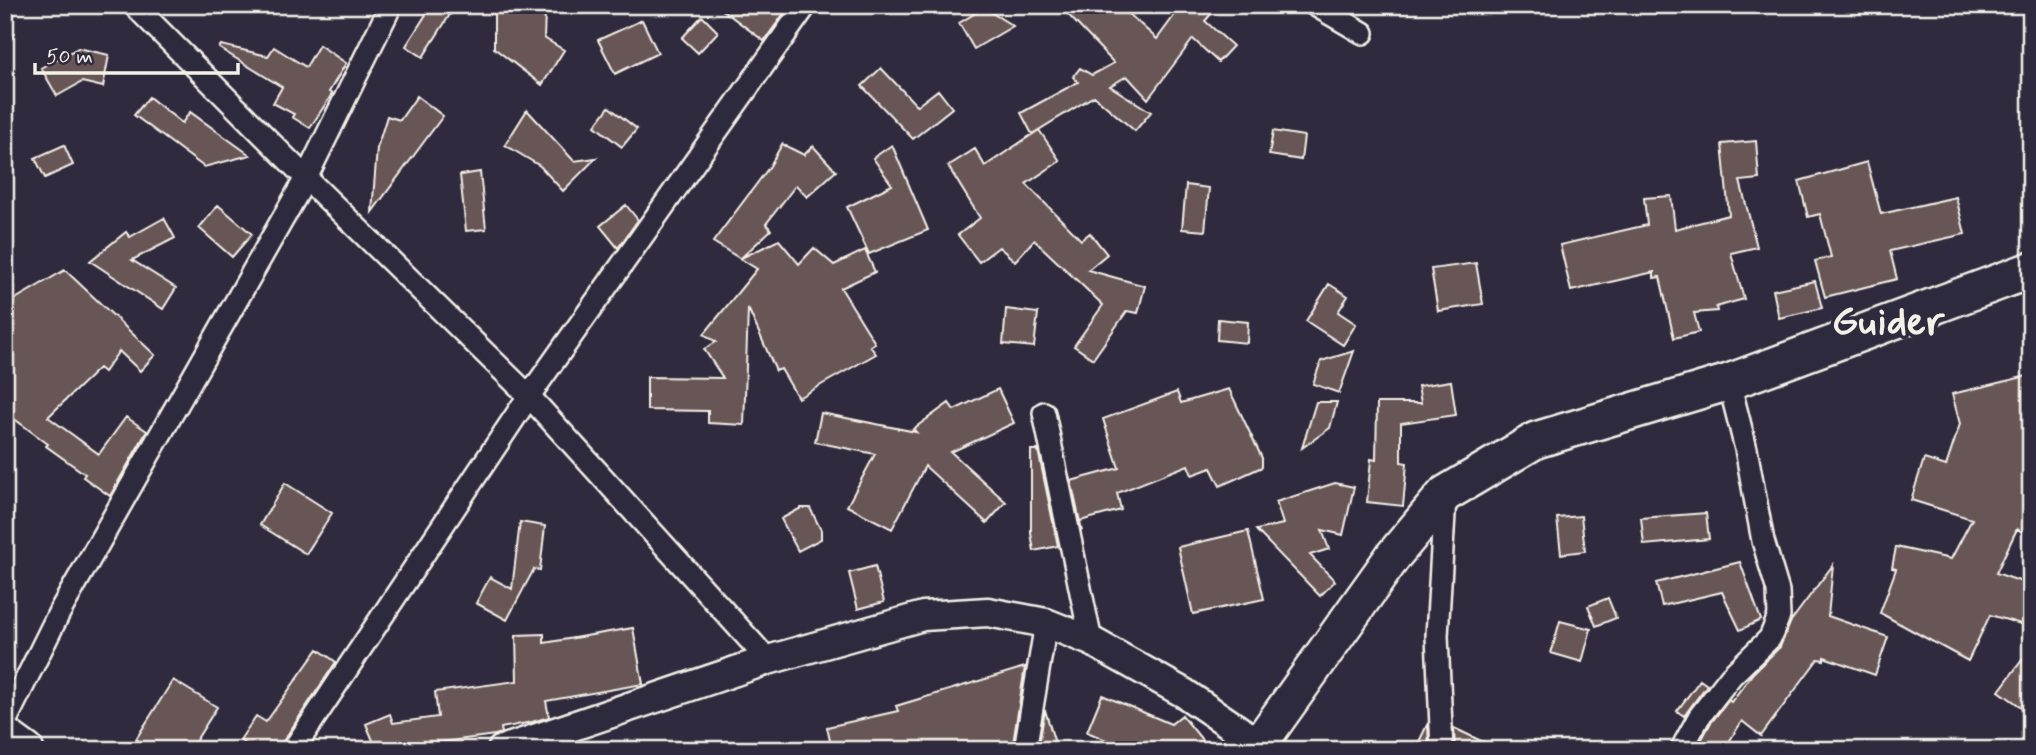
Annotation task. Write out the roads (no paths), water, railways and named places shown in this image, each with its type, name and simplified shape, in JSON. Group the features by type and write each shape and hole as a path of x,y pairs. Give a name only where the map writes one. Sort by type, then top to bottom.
{"main road":[{"path":"1260,748 1394,555 1445,494 1536,440 1730,382 2031,270"},
{"path":"5,734 27,750"}],"street":[{"path":"134,5 529,396 768,660"},
{"path":"5,722 59,613 306,178 391,5"},
{"path":"293,750 529,396 806,5"},
{"path":"1315,5 1363,33"},
{"path":"1681,750 1699,717 1723,686 1770,638 1779,616 1778,591 1763,541 1730,382"},
{"path":"1044,413 1091,641"},
{"path":"1441,750 1437,636 1445,494"},
{"path":"502,750 768,660 923,616 988,612 1046,623 1091,641 1184,693 1260,748"},
{"path":"1025,750 1046,623"}],"district":[{"name":"Guider","path":"1888,323"}]}
